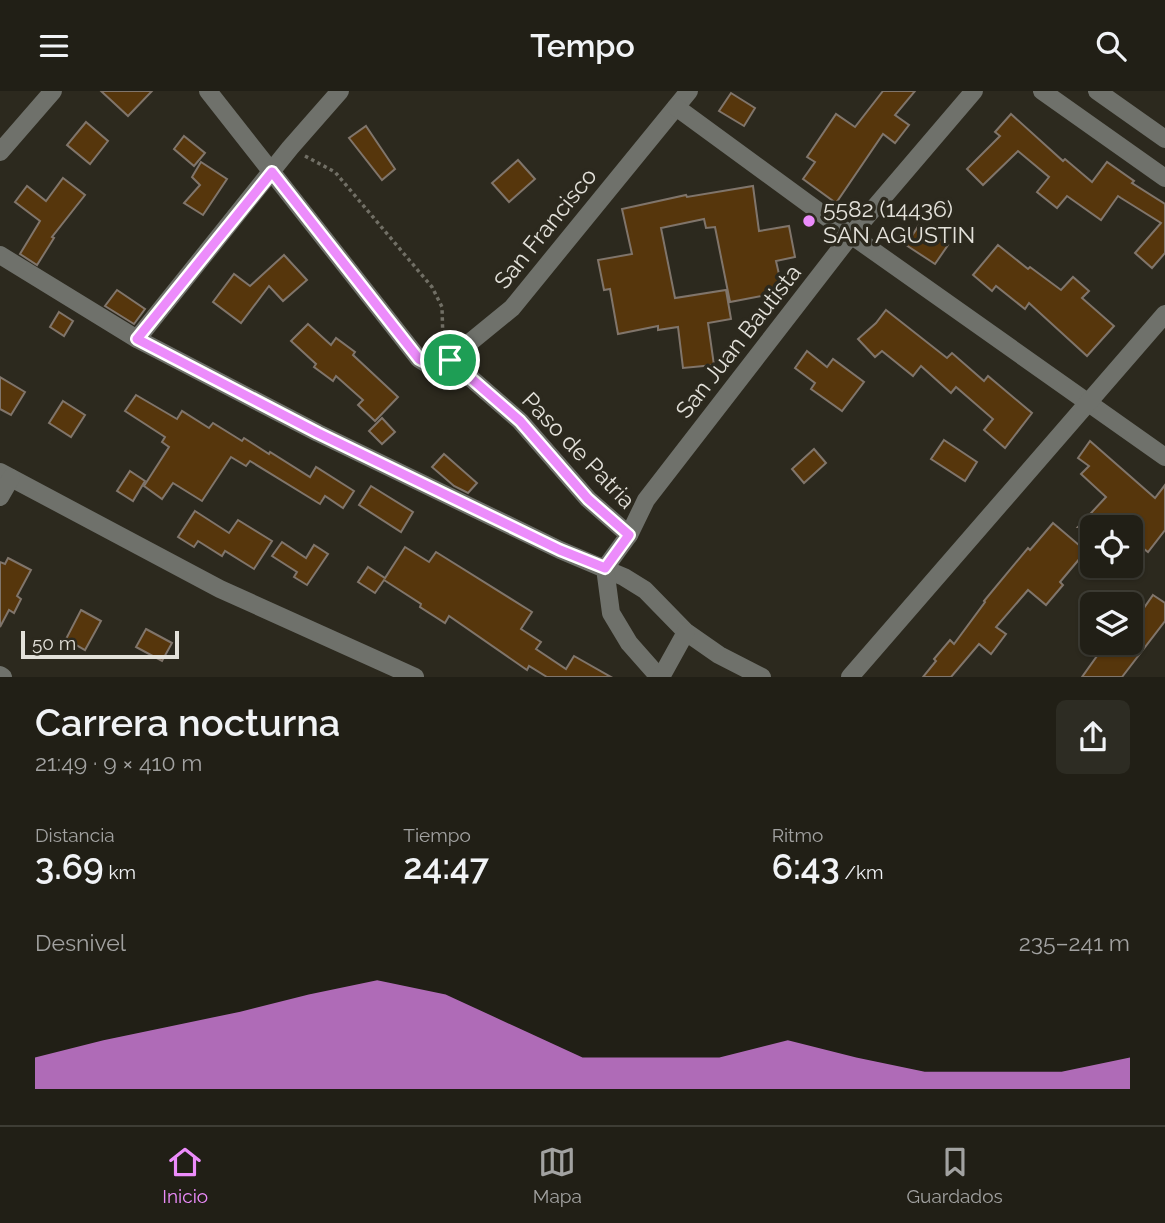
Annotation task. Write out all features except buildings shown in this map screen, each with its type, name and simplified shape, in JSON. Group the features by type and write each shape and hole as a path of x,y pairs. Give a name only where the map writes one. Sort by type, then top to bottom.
{"street":[{"path":"0,152 53,91"},
{"path":"208,91 419,359 430,366 441,366 450,360"},
{"path":"137,339 290,148 340,91"},
{"name":"San Francisco","path":"450,360 512,308 689,91"},
{"name":"San Juan Bautista","path":"605,568 629,535 646,500 851,235 974,91"},
{"path":"1042,91 1165,178"},
{"path":"1097,91 1165,139"},
{"path":"676,107 851,235 1165,457"},
{"path":"0,255 137,339 342,445 560,550 624,577 645,590 686,632 719,655 762,677"},
{"path":"850,677 1165,314"},
{"name":"Paso de Patria","path":"450,360 520,421 588,499 629,535"},
{"path":"0,498 5,475 220,589 415,677"},
{"path":"605,568 611,613 629,643 660,677 686,632"}],"path":[{"path":"290,148 335,172 432,287 442,307 443,343 450,360"}],"place":[{"name":"5582 (14436) SAN AGUSTIN","path":"809,221"}],"route":[{"path":"272,172 419,359 430,366 441,366 450,360 520,421 588,499 629,535 605,568 560,550 318,433 137,339 272,172"}]}
